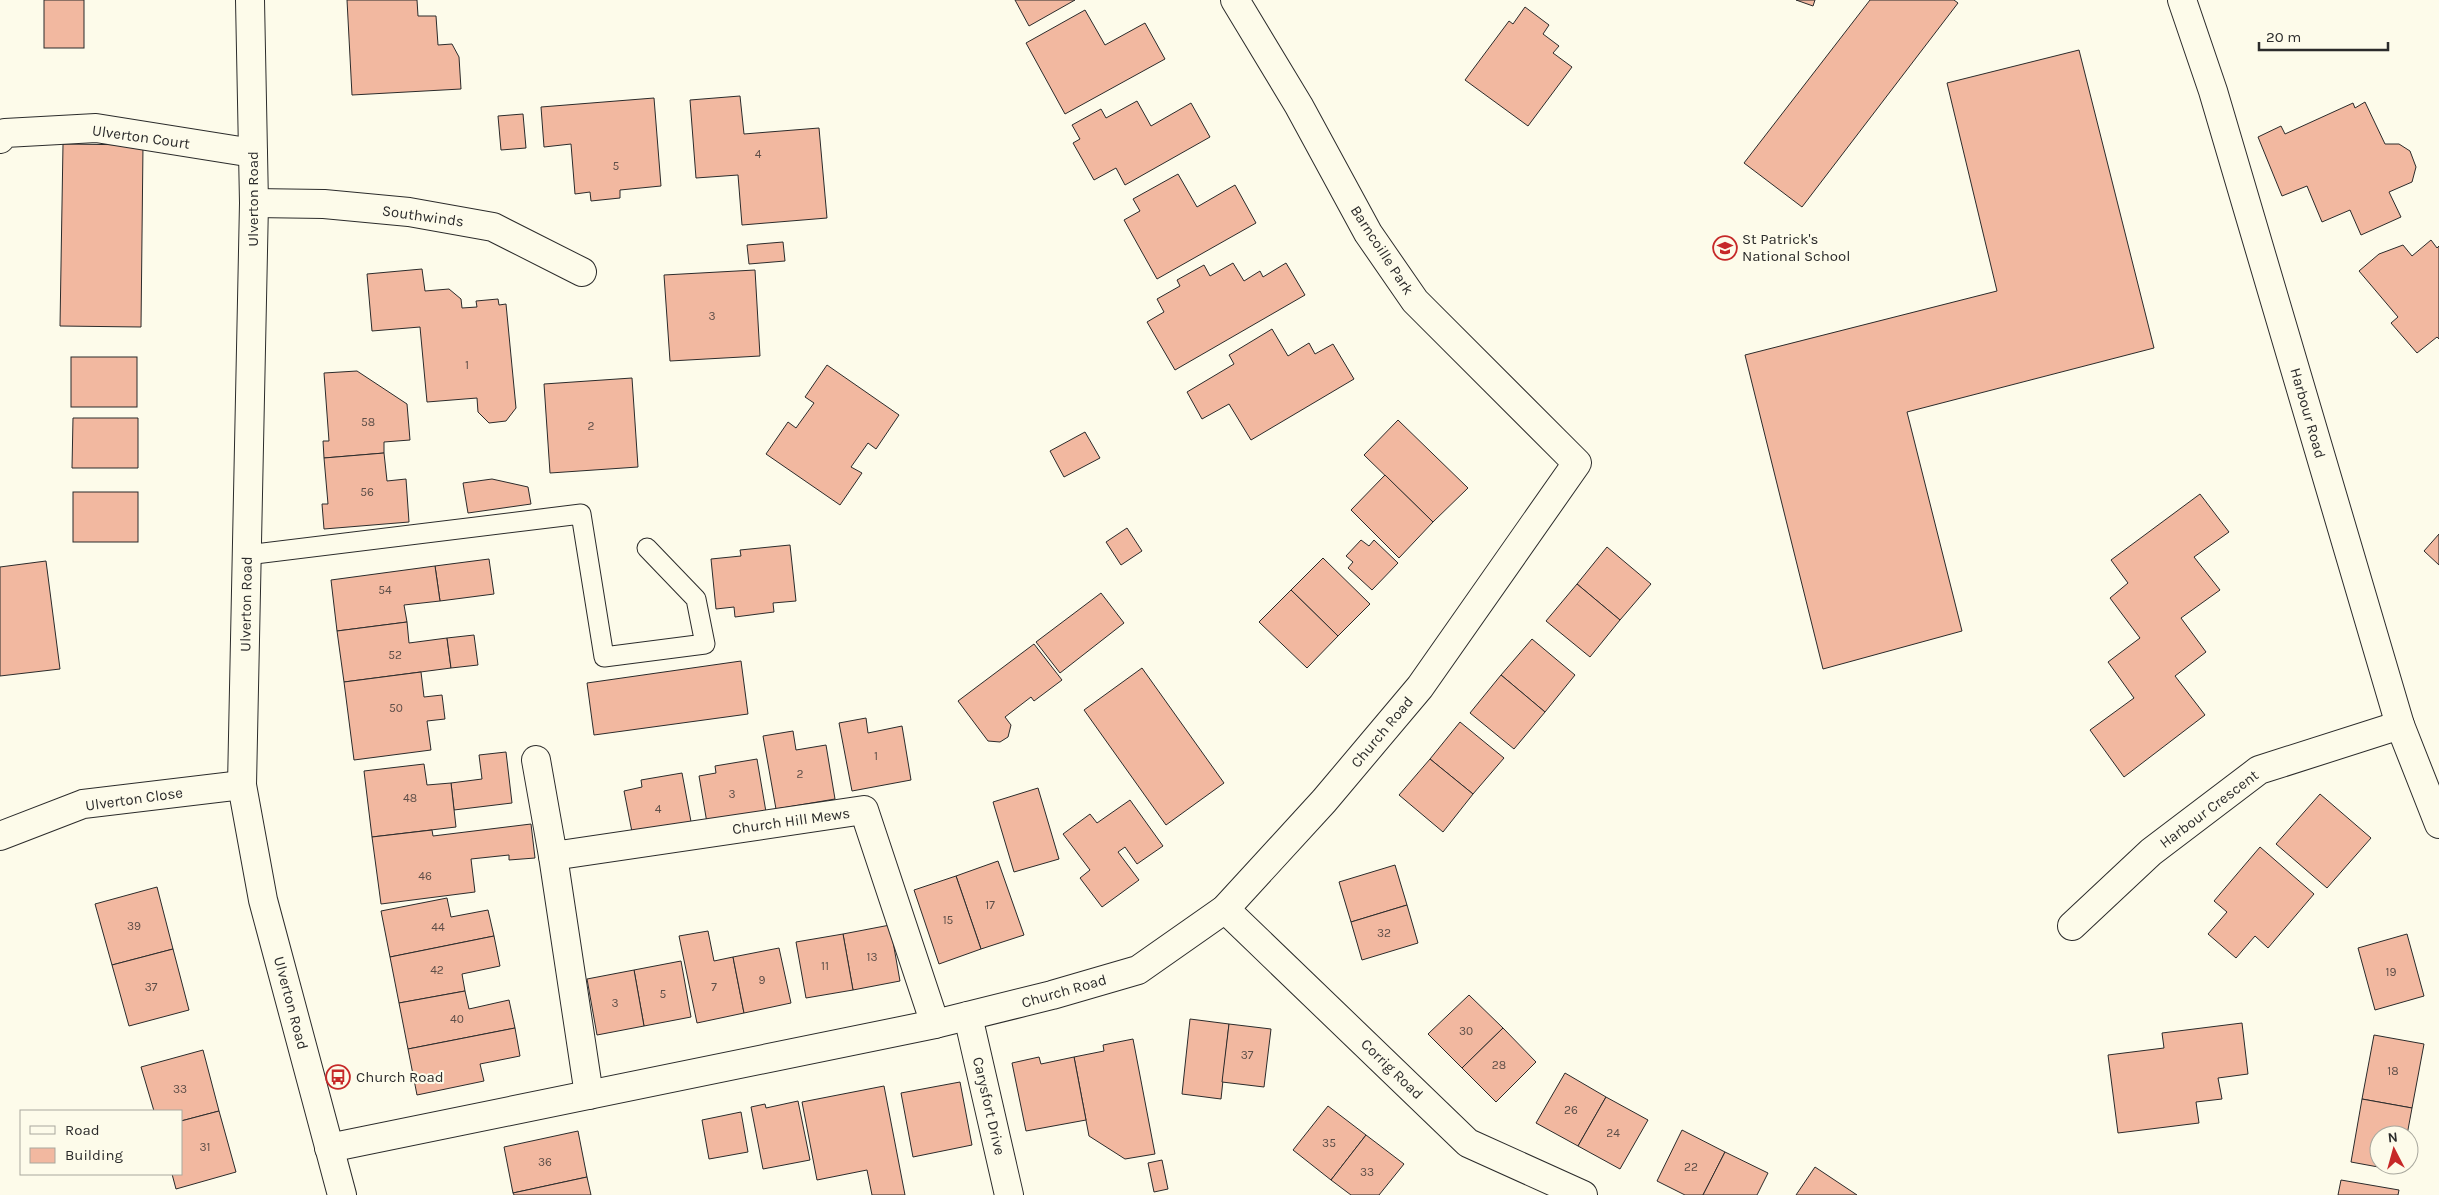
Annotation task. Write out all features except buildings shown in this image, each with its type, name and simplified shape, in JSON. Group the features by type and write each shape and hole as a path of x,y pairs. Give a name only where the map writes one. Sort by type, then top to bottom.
{"street":[{"name":"Ulverton Road","path":"250,0 254,203 242,785 263,900 342,1195"},
{"name":"Barncoille Park","path":"1235,0 1299,106 1368,233 1415,300 1577,463"},
{"name":"Harbour Road","path":"2182,0 2213,91 2400,724 2439,824"},
{"name":"Ulverton Court","path":"0,139 5,133 96,128 253,153"},
{"name":"Southwinds","path":"254,203 324,204 409,212 493,227 582,272"},
{"name":"Church Road","path":"329,1148 935,1024 1138,970 1225,909 1324,801 1420,687 1577,463"},
{"name":"Harbour Crescent","path":"2072,926 2151,852 2259,770 2400,724"},
{"path":"536,760 553,856 589,1095"},
{"name":"Ulverton Close","path":"0,836 83,804 242,785"},
{"name":"Church Hill Mews","path":"553,856 864,810 935,1024"},
{"name":"Corrig Road","path":"1225,909 1468,1143 1583,1195"},
{"name":"Carysfort Drive","path":"968,1016 1009,1195"}],"lane":[{"path":"247,555 582,514 604,657 705,644 696,599 647,548"}],"place":[{"name":"St Patrick's National School","path":"1725,248"},
{"name":"Church Road","path":"338,1077"}]}
